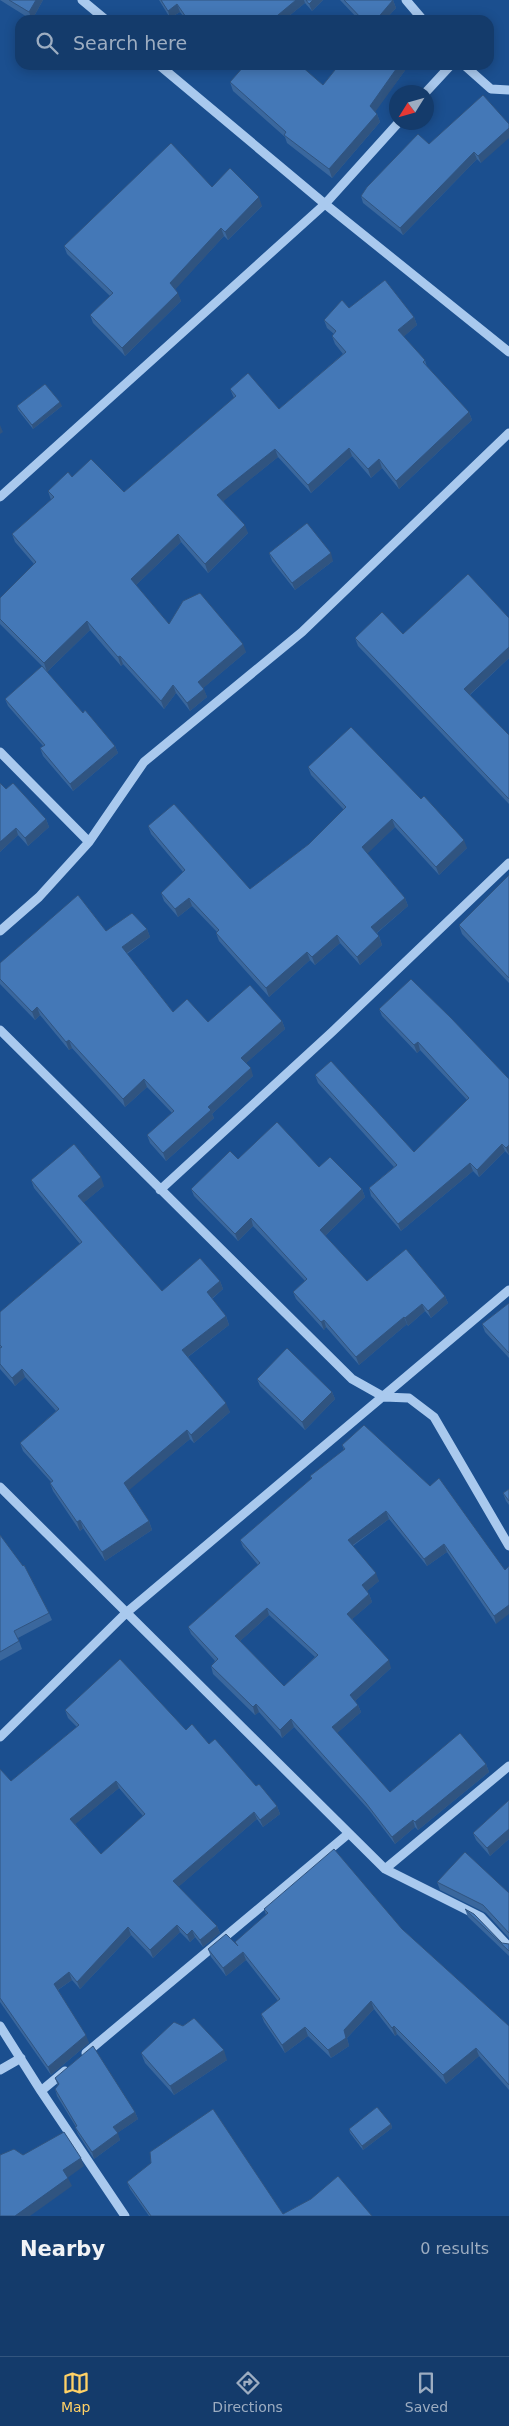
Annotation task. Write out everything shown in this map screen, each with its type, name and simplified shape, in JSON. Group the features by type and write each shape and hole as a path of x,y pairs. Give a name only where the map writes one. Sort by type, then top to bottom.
{"street":[{"path":"82,0 100,15"},
{"path":"406,0 419,15"},
{"path":"165,70 325,204 509,352"},
{"path":"432,85 446,70"},
{"path":"470,70 491,89 509,90"},
{"path":"0,497 325,204 392,130"},
{"path":"0,931 39,897 89,842 144,762 302,632 509,433"},
{"path":"0,752 89,842"},
{"path":"160,1190 332,1032 509,863"},
{"path":"0,1030 352,1379 384,1397 409,1398 434,1417 509,1546"},
{"path":"0,1737 126,1613 509,1290"},
{"path":"0,1487 385,1869 481,1917 509,1947"},
{"path":"385,1869 509,1766"},
{"path":"78,2060 348,1834"},
{"path":"0,2026 41,2092 125,2216"},
{"path":"0,2070 21,2058"},
{"path":"41,2092 71,2066"}],"building":[{"path":"9,0 36,0 29,12"},
{"path":"161,0 296,0 278,15 185,15 177,4 168,11"},
{"path":"344,0 393,0 380,15 358,15"},
{"path":"241,70 306,70 323,85 335,70 395,70 370,106 377,114 329,169 284,135 286,132 230,82"},
{"path":"483,95 509,124 509,128 478,156 474,152 400,228 361,196 367,187 418,134 429,144"},
{"path":"171,143 212,187 230,168 259,197 225,232 221,228 170,283 178,293 122,348 90,315 113,293 64,246"},
{"path":"385,280 414,317 398,330 425,360 423,362 469,412 396,481 379,459 368,469 349,448 308,485 275,449 217,495 245,525 205,564 178,534 131,579 169,624 183,601 200,593 243,644 198,682 204,689 187,703 173,685 161,701 120,656 118,657 87,621 44,663 0,619 0,598 36,562 12,534 54,497 48,491 68,472 72,477 91,459 124,492 236,396 230,389 248,373 279,409 346,352 332,336 336,331 324,320 342,300 349,308"},
{"path":"45,384 60,402 32,425 17,406"},
{"path":"307,523 331,553 292,583 269,553"},
{"path":"468,574 509,618 509,647 464,689 509,735 509,799 355,638 382,612 403,634"},
{"path":"42,666 83,713 85,710 115,746 70,784 40,748 45,745 5,699"},
{"path":"351,727 421,799 424,796 464,840 436,867 392,819 362,847 405,898 371,927 379,936 357,957 337,935 312,957 307,952 266,988 216,933 219,930 189,898 175,909 161,893 185,870 148,826 174,804 250,889 309,844 346,807 308,767"},
{"path":"0,783 6,789 13,783 46,819 25,838 16,828 0,842"},
{"path":"509,875 509,978 459,925"},
{"path":"78,895 106,931 132,913 147,929 122,947 173,1012 187,999 208,1022 250,985 282,1021 241,1058 251,1068 208,1107 211,1110 163,1153 147,1135 174,1111 144,1079 123,1099 69,1040 66,1042 37,1007 32,1012 0,979 0,963"},
{"path":"411,979 509,1079 509,1145 506,1148 502,1144 477,1170 470,1163 398,1224 369,1188 397,1165 315,1075 331,1061 414,1152 469,1098 418,1042 414,1045 379,1009"},
{"path":"277,1122 319,1167 330,1157 362,1189 320,1230 367,1281 406,1249 445,1296 428,1311 422,1304 356,1357 324,1320 321,1322 293,1292 307,1279 251,1218 235,1234 191,1189 230,1151 238,1159"},
{"path":"74,1144 101,1177 78,1196 162,1291 200,1258 220,1281 207,1292 226,1316 182,1350 226,1403 191,1435 187,1430 124,1483 149,1521 102,1552 80,1520 77,1522 50,1483 53,1481 20,1443 59,1409 22,1369 12,1378 0,1364 0,1348 2,1347 0,1345 0,1312 82,1242 31,1180"},
{"path":"509,1303 509,1353 482,1324"},
{"path":"287,1348 332,1392 302,1422 257,1379"},
{"path":"364,1425 430,1486 439,1478 505,1570 509,1566 509,1605 494,1616 444,1544 424,1559 386,1511 348,1540 376,1573 362,1585 369,1594 347,1614 389,1660 350,1695 358,1705 332,1727 390,1792 460,1733 486,1764 415,1822 413,1820 392,1837 366,1803 291,1719 280,1730 256,1704 253,1707 211,1666 218,1659 188,1627 260,1563 240,1540 312,1478 310,1476 345,1449 342,1445","holes":["267,1608 318,1655 284,1686 235,1636"]},
{"path":"509,1489 509,1501 503,1493"},
{"path":"0,1535 24,1565 49,1613 14,1631 19,1641 0,1652"},
{"path":"120,1659 186,1730 192,1724 209,1744 215,1739 256,1786 259,1784 277,1806 260,1820 254,1812 173,1881 217,1926 200,1940 192,1930 187,1935 177,1925 150,1950 128,1927 77,1982 69,1972 54,1984 86,2035 48,2067 0,1998 0,1769 11,1781 79,1725 65,1710","holes":["116,1781 145,1814 101,1854 70,1819"]},
{"path":"509,1800 509,1829 487,1848 473,1833"},
{"path":"334,1849 402,1929 509,2026 509,2085 476,2048 443,2075 394,2026 392,2028 371,2001 344,2030 346,2038 328,2050 305,2027 282,2045 261,2014 280,1999 243,1952 223,1968 208,1949 226,1934 238,1946 235,1942 268,1913 264,1909"},
{"path":"465,1852 509,1893 509,1933 483,1905 437,1882"},
{"path":"465,1909 474,1914 502,1943 509,1944 509,1951"},
{"path":"194,2018 224,2050 170,2086 141,2053 174,2022 183,2026"},
{"path":"93,2046 135,2112 113,2127 118,2133 92,2152 75,2127 77,2126 55,2089 59,2084 55,2078"},
{"path":"377,2107 391,2124 362,2146 349,2129"},
{"path":"213,2109 283,2214 311,2199 338,2176 372,2216 151,2216 127,2182 151,2163 150,2152"},
{"path":"64,2132 81,2158 63,2170 68,2178 15,2216 0,2216 0,2155 14,2149 23,2155"}]}
